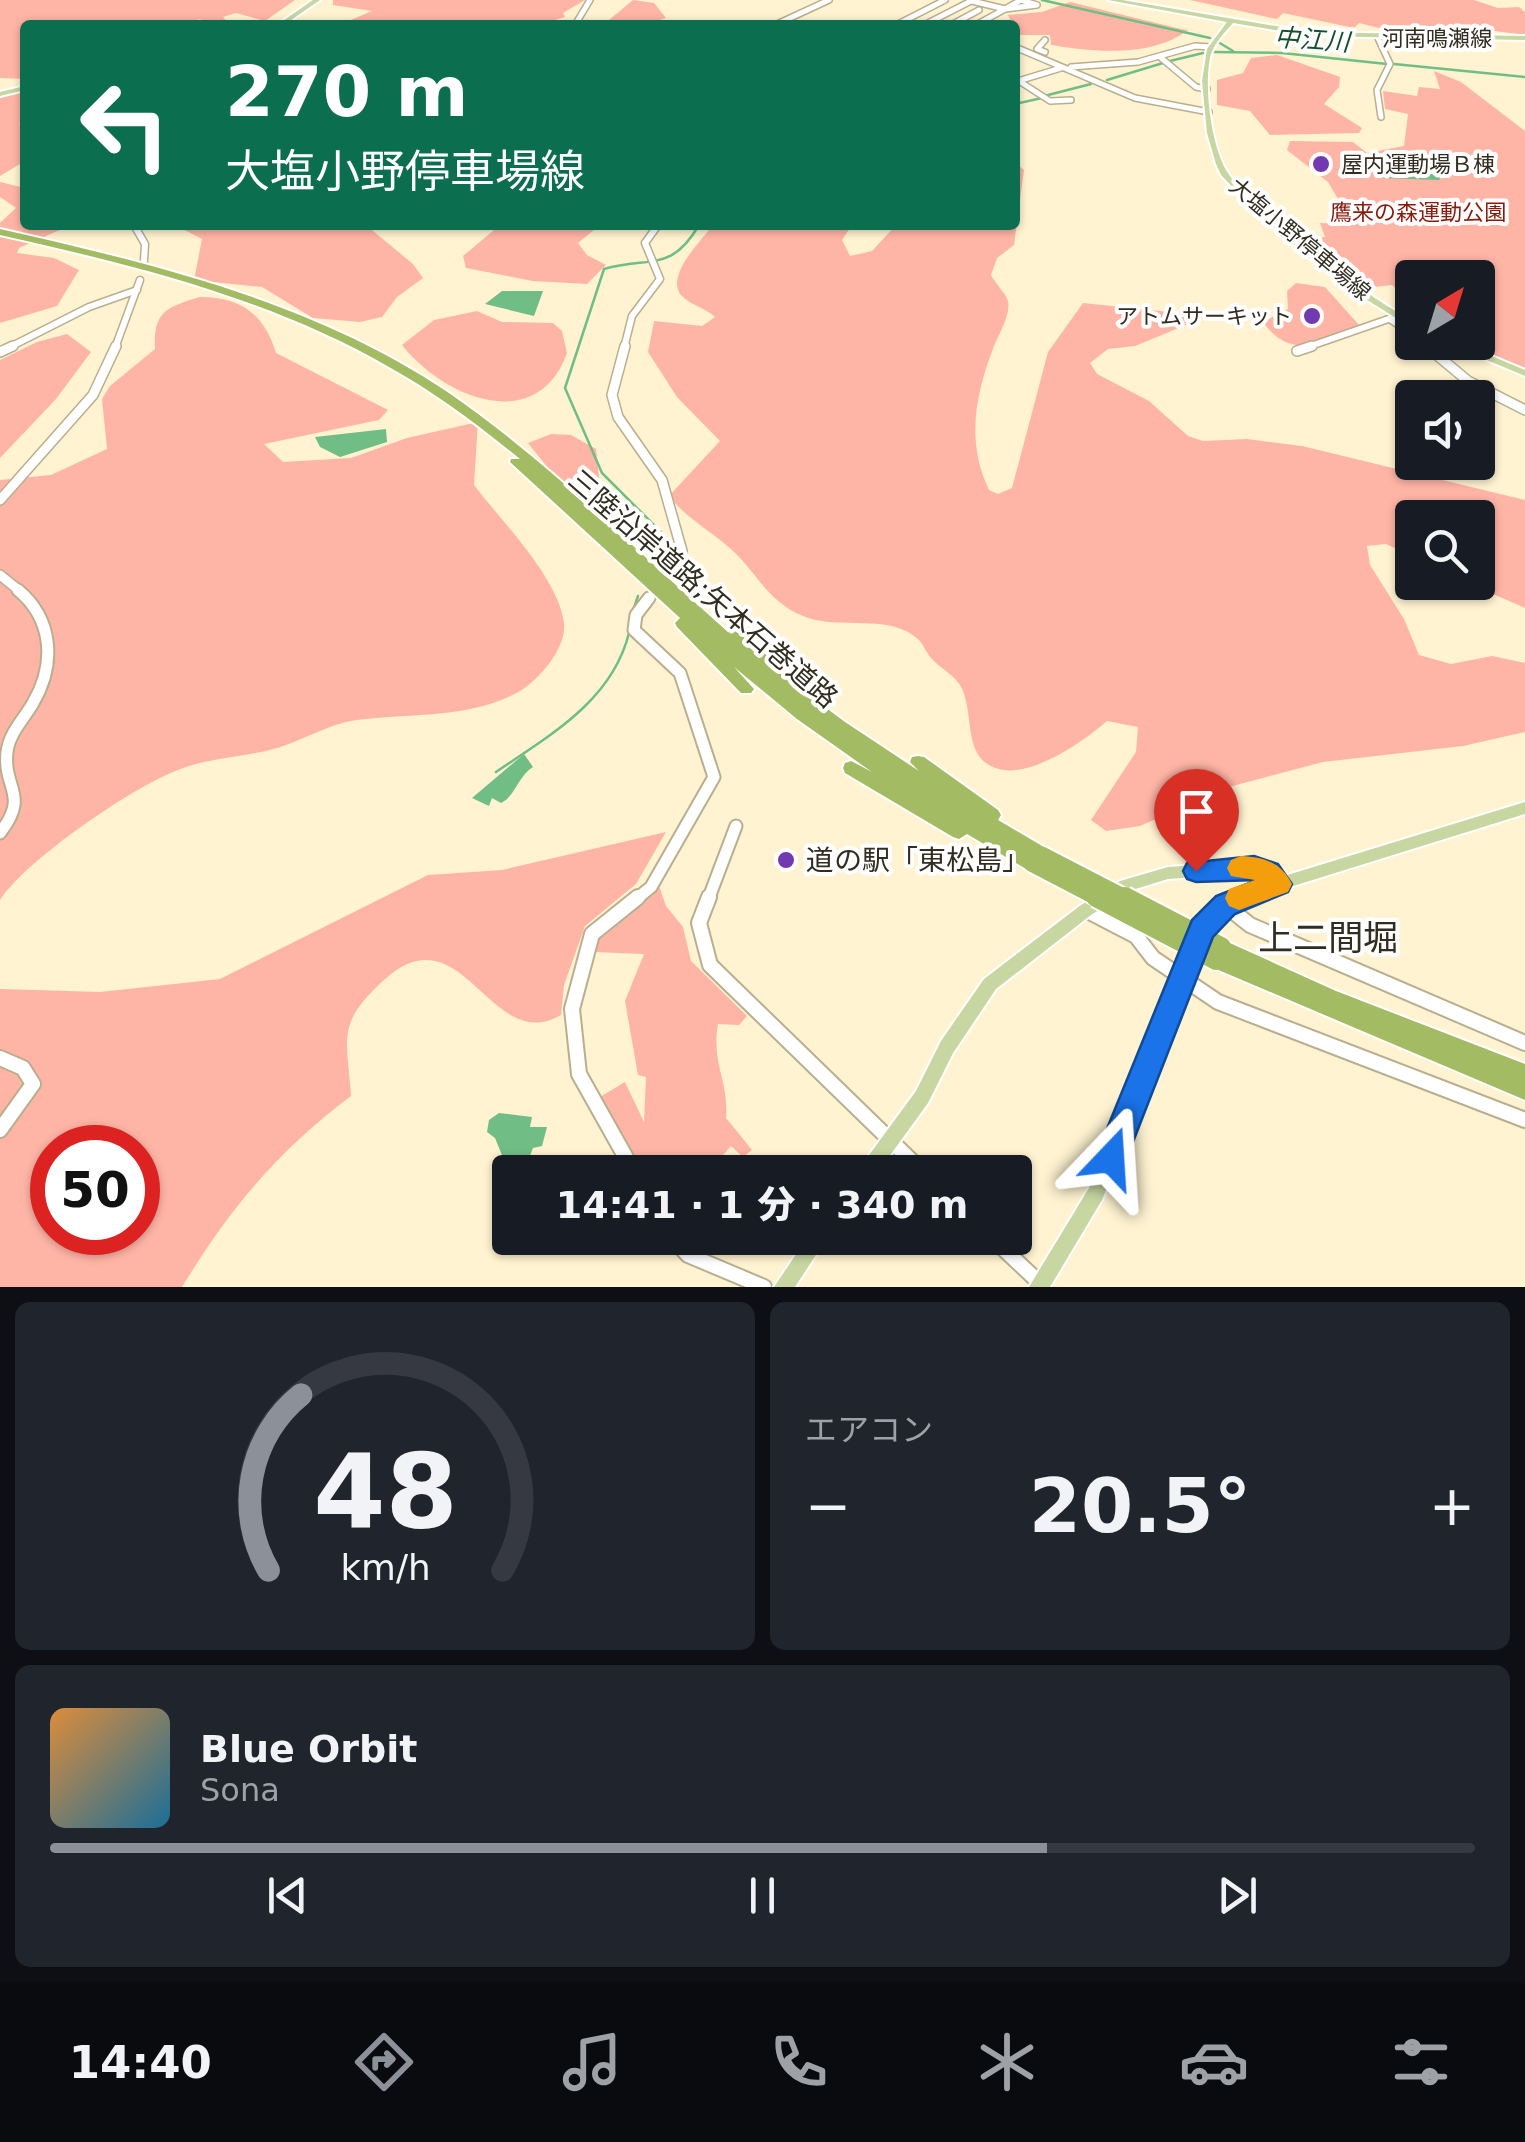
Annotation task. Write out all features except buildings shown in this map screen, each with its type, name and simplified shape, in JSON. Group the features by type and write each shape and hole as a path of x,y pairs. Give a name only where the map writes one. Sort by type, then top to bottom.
{"highway":[{"name":"三陸沿岸道路;矢本石巻道路","path":"0,235 230,299 349,350 442,400 611,534 721,634 810,705 1034,863 1218,954 1525,1090"},
{"name":"三陸沿岸道路;矢本石巻道路","path":"525,463 654,597 772,691 857,754 1034,863 1150,928 1525,1074"},
{"path":"611,534 780,666"},
{"path":"654,597 746,689"},
{"path":"918,762 1022,834 1034,863"},
{"path":"851,768 1034,863"}],"main road":[{"path":"287,20 317,0"},
{"name":"河南鳴瀬線","path":"1112,0 1230,22 1378,38 1525,38"},
{"path":"1211,47 1230,22"},
{"name":"大塩小野停車場線","path":"1211,47 1207,89 1214,153 1232,184 1394,317"},
{"path":"1492,360 1525,373"},
{"path":"1042,1286 1096,1194 1202,929 1226,905 1278,884 1525,808"},
{"path":"880,1155 990,984 1086,910 1125,886 1168,872 1254,867 1268,872 1278,884"},
{"path":"784,1287 806,1255"}],"street":[{"path":"785,20 829,0"},
{"path":"936,20 972,0 1006,9 1037,5 1022,0 1015,3 1006,9 986,20"},
{"path":"1002,0 1015,3"},
{"path":"905,20 944,1 996,14"},
{"path":"961,20 979,10"},
{"path":"909,18 916,20"},
{"path":"1378,38 1390,64 1377,90 1382,117"},
{"path":"1046,40 1038,48 1074,66 1211,47"},
{"path":"1020,49 1124,95 1209,112"},
{"path":"1160,57 1196,86 1207,89"},
{"path":"1020,81 1061,68"},
{"path":"1020,84 1050,100 1071,100"},
{"path":"137,230 145,244 144,260"},
{"path":"655,230 646,243 660,279 632,316 612,395 618,417 665,488 682,551 670,573"},
{"path":"0,352 139,285 93,394 0,500"},
{"path":"1297,351 1394,317"},
{"path":"1443,360 1478,386 1525,410"},
{"path":"0,575 35,606 46,626 48,653 46,673 34,703 10,742 7,756 18,784 17,803 0,833"},
{"path":"624,1155 579,1074 572,1009 598,926 652,887 714,777 680,673 634,630 636,615 654,597"},
{"path":"736,826 703,904 699,924 704,954 718,978 904,1155"},
{"path":"1226,905 1250,925 1525,1043"},
{"path":"1086,910 1136,936 1153,958 1218,1002 1525,1120"},
{"path":"0,1058 23,1068 33,1084 0,1130"},
{"path":"688,1255 764,1287"},
{"path":"1010,1255 1042,1286"}],"green space":[{"path":"0,0 295,0 266,20 236,13 223,17 226,20 20,20 20,79 0,78"},
{"path":"333,0 585,0 563,13 565,17 555,20 351,20 372,11 333,5"},
{"path":"633,0 654,3 666,18 660,20 609,20"},
{"path":"1190,0 1474,0 1498,8 1519,7 1525,12 1525,35 1465,27 1459,29 1462,31 1391,31 1359,23 1354,28 1283,13 1277,19"},
{"path":"1070,2 1188,30 1140,49 1085,50 1051,45 1050,35 1020,35 1020,20 1010,20 1008,15 1042,12"},
{"path":"1277,55 1340,77 1339,87 1324,104 1362,128 1359,133 1270,135 1250,111 1217,105 1217,80 1243,73 1251,58"},
{"name":"鷹来の森運動公園","path":"1434,71 1461,82 1525,131 1525,368 1495,357 1495,260 1395,260 1395,288 1365,288 1307,239 1325,237 1320,223 1353,224 1328,182 1287,150 1290,141 1353,142 1367,153 1404,146 1408,114 1385,109 1383,91 1417,96 1419,87 1440,89"},
{"path":"20,90 20,164 0,176 0,95"},
{"path":"1020,166 1024,170 1020,200"},
{"path":"0,182 20,187 20,230 60,230 19,248 17,253 54,258 79,270 57,306 0,323 0,223 16,208 0,197"},
{"path":"185,230 372,230 413,264 423,278 397,297 382,317 360,322 313,318 262,287 194,280 202,239"},
{"path":"494,230 594,230 578,243 587,255 606,265 587,284 533,281 466,268 463,256"},
{"path":"709,230 849,230 842,240 850,256 872,251 891,230 1016,230 1014,245 997,258 991,275 1007,298 1008,312 987,364 976,418 982,472 989,490 998,494 1012,488 1048,352 1083,303 1208,316 1135,346 1108,349 1090,363 1097,374 1149,401 1188,436 1203,441 1247,439 1302,446 1395,469 1395,480 1442,480 1525,500 1525,608 1495,595 1495,500 1395,500 1395,548 1386,544 1367,546 1370,565 1404,619 1419,655 1451,664 1492,656 1525,663 1525,732 1463,746 1323,762 1225,788 1140,826 1106,831 1091,820 1136,752 1138,727 1107,721 1071,748 1041,763 1012,770 987,764 974,745 960,685 932,659 919,640 894,627 817,620 791,610 772,595 732,550 669,496 720,441 677,397 648,352 654,321 702,326 715,317 681,295 677,287 687,258"},
{"name":"アトムサーキット","path":"1296,283 1325,287 1359,325 1308,344 1296,345 1274,335 1263,322 1288,309 1287,291"},
{"path":"200,297 227,300 249,310 265,328 276,353 388,410 379,420 264,444 283,462 351,458 407,438 478,422 474,485 551,587 564,623 561,642 536,679 501,700 462,711 347,722 274,749 196,764 163,777 111,806 57,845 0,900 0,480 51,475 107,449 102,399 110,386 155,349 156,327 164,313"},
{"path":"477,311 502,322 553,323 562,331 567,353 553,379 534,394 513,401 489,400 441,380 402,345 434,320"},
{"path":"67,334 91,352 56,399 0,458 0,360 37,342"},
{"path":"551,434 571,435 596,449 603,512 564,488 528,443"},
{"path":"666,832 636,884 585,926 564,985 561,1015 536,1023 514,1017 456,971 435,961 411,963 384,980 351,1020 347,1045 351,1096 300,1138 257,1183 182,1287 0,1287 0,989 100,992 220,979 428,875 502,870"},
{"path":"659,886 666,906 683,927 691,961 747,1016 739,1025 718,1024 716,1038 726,1118 752,1150 746,1155 731,1146 723,1155 634,1155 600,1097 625,1082 644,1122 646,1077 638,1075 625,1001 644,954 594,952 604,927"}],"shaded area":[{"path":"1437,157 1449,160 1439,180 1382,178 1364,167"},
{"path":"502,291 543,291 534,316 485,304"},
{"path":"386,429 387,442 340,457 320,447 315,437"},
{"path":"524,754 533,767 506,800 501,803 492,798 489,806 472,798"},
{"path":"499,1113 532,1117 530,1127 547,1127 542,1146 533,1148 530,1155 502,1155 495,1138 487,1132 489,1120"}],"waterway":[{"path":"1042,0 1210,38"},
{"path":"1218,42 1233,51"},
{"name":"中江川","path":"1214,52 1282,53 1387,64"},
{"path":"1170,61 1203,53"},
{"path":"1107,80 1163,63"},
{"name":"中江川","path":"1394,64 1525,77"},
{"path":"1048,95 1091,84"},
{"path":"1020,103 1042,98"},
{"path":"667,562 673,555 670,541 602,473 565,388 604,269 669,257 696,230"},
{"path":"630,620 638,596"},
{"path":"496,772 557,730 594,697 621,657 629,633"}],"slow traffic":[{"path":"1239,898 1278,884 1261,869 1241,868"}],"place":[{"name":"屋内運動場Ｂ棟","path":"1321,164"},
{"name":"アトムサーキット","path":"1312,316"},
{"name":"道の駅「東松島」","path":"786,860"}],"district":[{"name":"上二間堀","path":"1328,938"}],"route":[{"path":"1111,1158 1180,976 1202,929 1226,905 1278,884 1268,872 1254,867 1196,871"}]}
